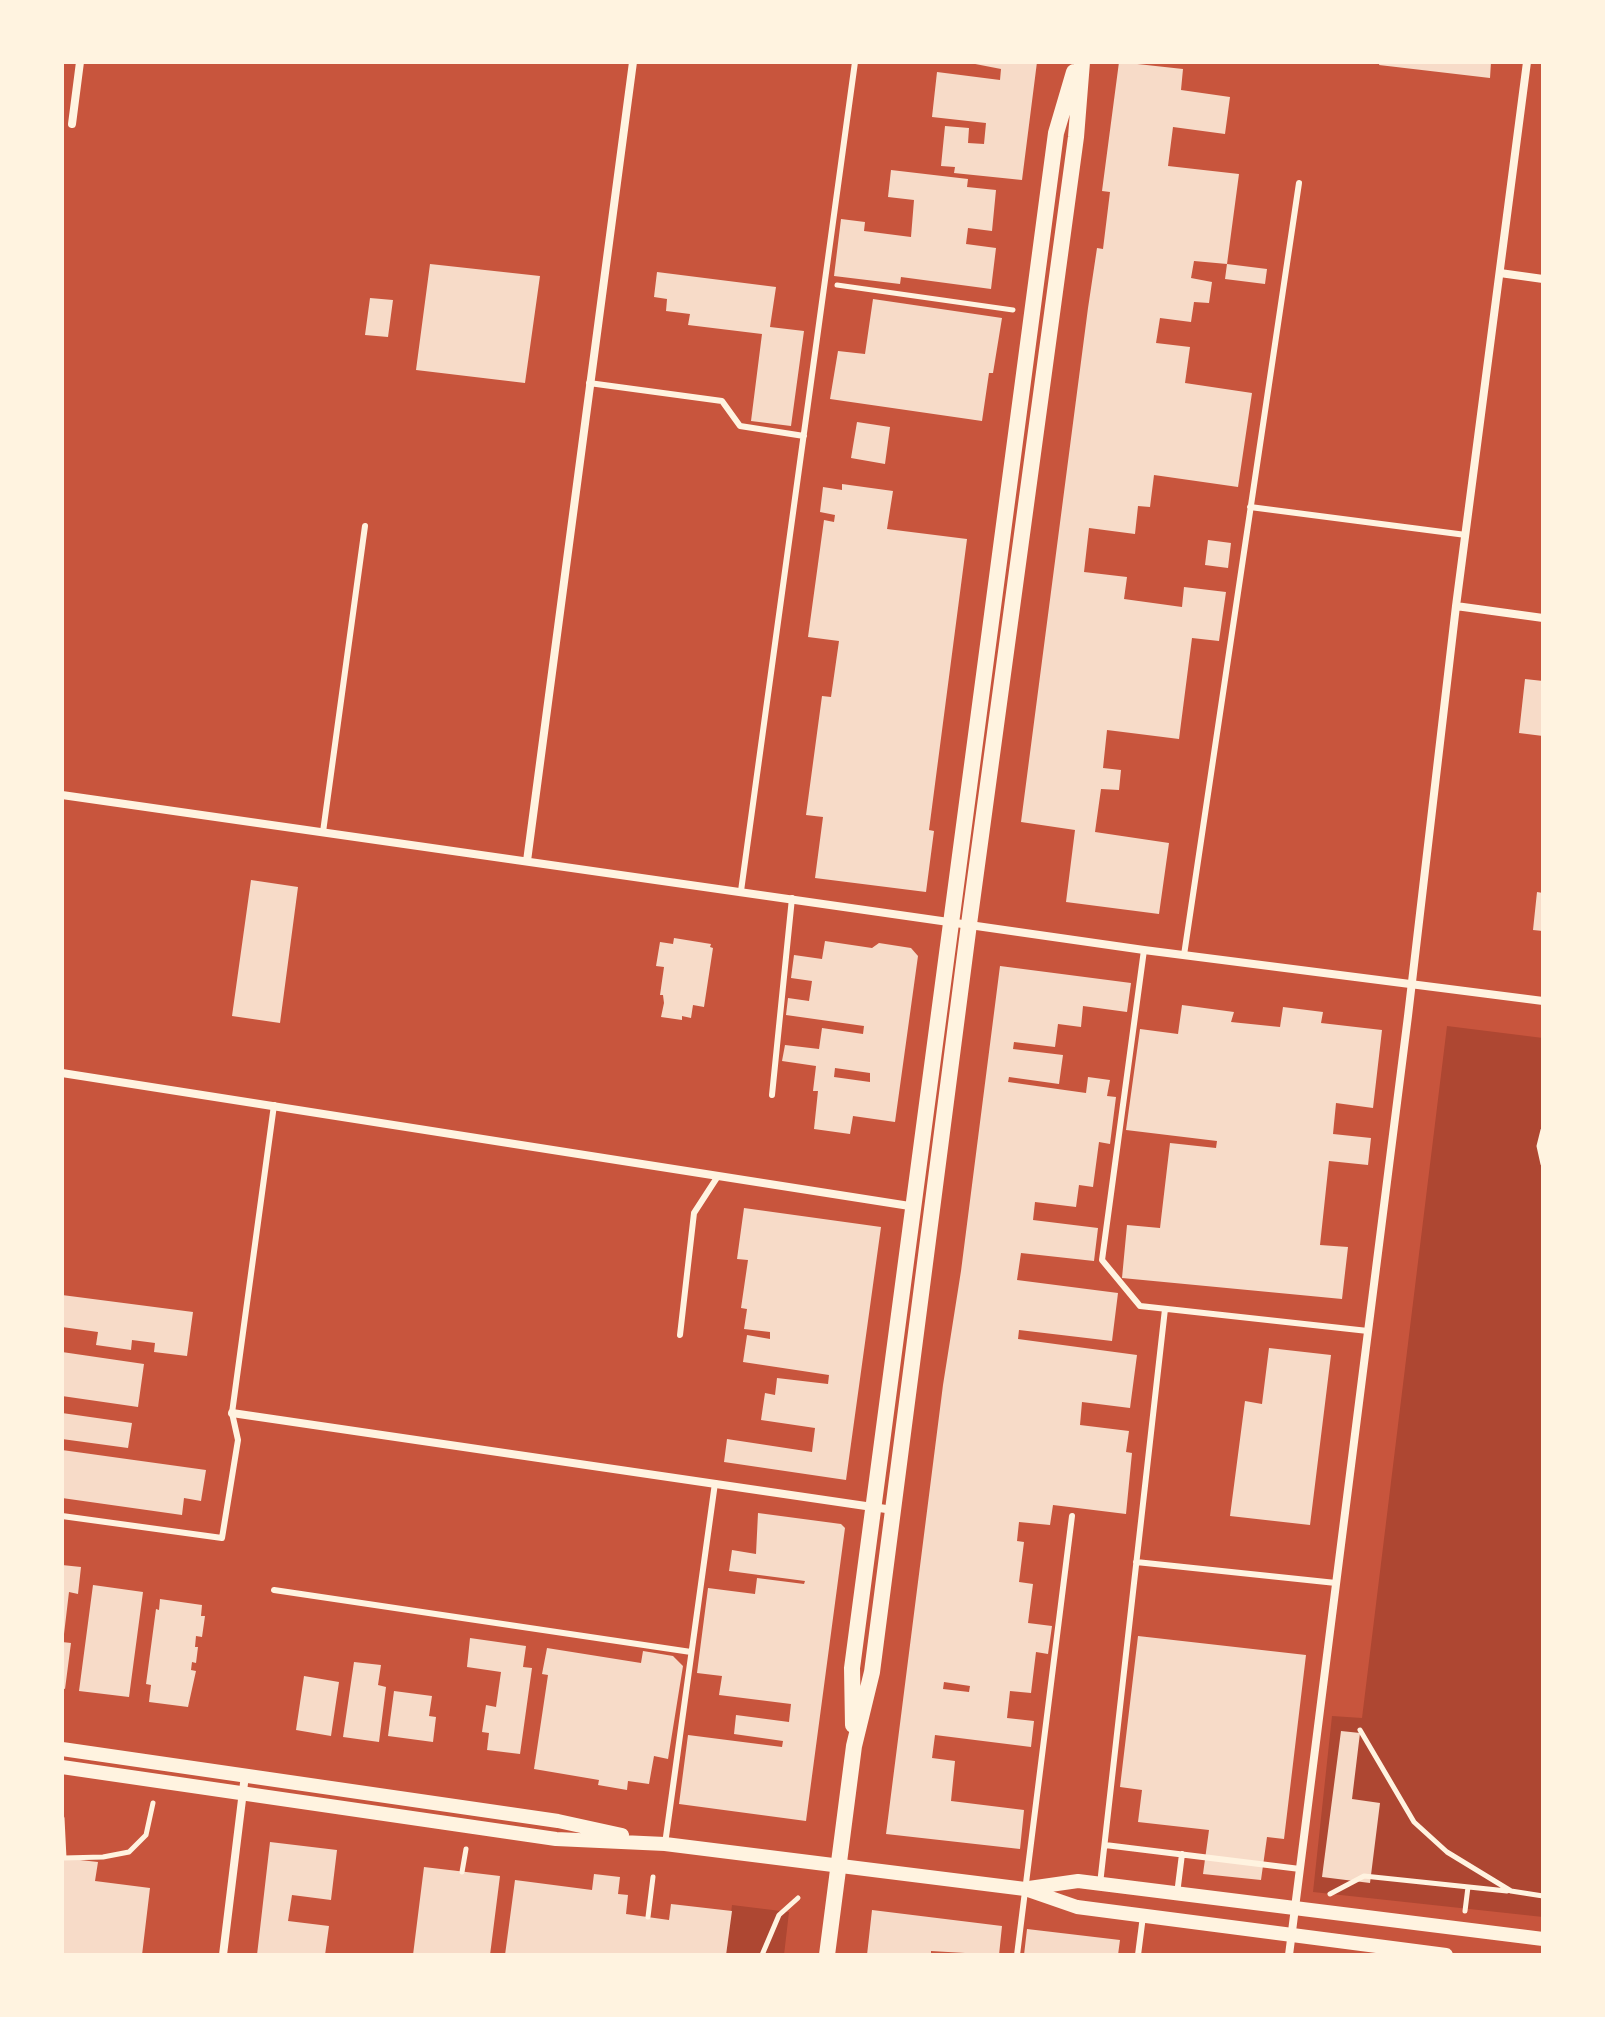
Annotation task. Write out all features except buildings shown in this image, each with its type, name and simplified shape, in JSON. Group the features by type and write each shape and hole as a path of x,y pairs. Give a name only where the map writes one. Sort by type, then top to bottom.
{"main road":[{"path":"854,1746 852,1668 1056,133 1080,62"},
{"path":"827,1955 854,1746 872,1672 894,1511 969,924 1076,137 1080,62"}],"street":[{"path":"72,124 80,62"},
{"path":"527,861 633,62"},
{"path":"1289,1955 1456,606 1527,62"},
{"path":"1500,273 1543,279"},
{"path":"1456,606 1543,618"},
{"path":"62,795 1144,950 1543,1001"},
{"path":"62,1073 933,1209"},
{"path":"232,1413 894,1511"},
{"path":"62,1749 558,1821 665,1844"},
{"path":"62,1767 556,1839 665,1844 1025,1889 1077,1907 1446,1955"},
{"path":"223,1955 245,1775"},
{"path":"1025,1889 1078,1881 1543,1939"}],"lane":[{"path":"741,891 855,62"},
{"path":"1184,955 1299,183"},
{"path":"589,383 722,401 740,426 804,436"},
{"path":"1250,507 1466,535"},
{"path":"323,832 365,526"},
{"path":"772,1095 792,898"},
{"path":"1144,950 1102,1260 1140,1306 1368,1331"},
{"path":"62,1516 222,1538 238,1440 232,1413 274,1105"},
{"path":"680,1335 694,1213 718,1176"},
{"path":"1100,1884 1165,1309"},
{"path":"665,1844 715,1483"},
{"path":"1017,1955 1072,1516"},
{"path":"1136,1562 1336,1583"},
{"path":"274,1590 691,1652"},
{"path":"1105,1845 1300,1869"},
{"path":"1177,1894 1182,1854"},
{"path":"1138,1955 1143,1916"}],"path":[{"path":"824,283 1014,310"},
{"path":"1543,1130 1539,1146 1543,1164"},
{"path":"1360,1730 1414,1822 1447,1852 1511,1891"},
{"path":"62,1818 64,1858 116,1855 129,1852 146,1835 153,1803"},
{"path":"462,1872 466,1849"},
{"path":"1325,1896 1364,1876 1543,1896"},
{"path":"648,1917 653,1877"},
{"path":"1465,1912 1468,1887"},
{"path":"762,1955 779,1915 798,1898"}],"shaded area":[{"path":"1447,1026 1543,1038 1543,1917 1313,1892 1332,1716 1362,1718"},
{"path":"732,1905 789,1912 784,1955 726,1955"}]}
